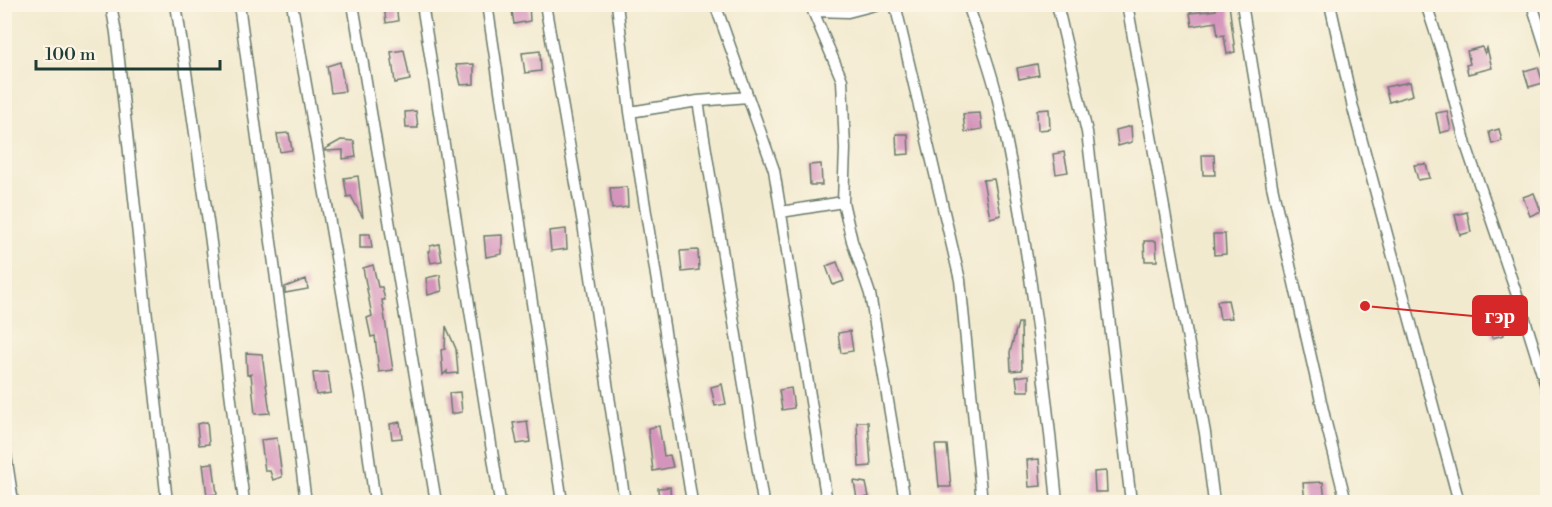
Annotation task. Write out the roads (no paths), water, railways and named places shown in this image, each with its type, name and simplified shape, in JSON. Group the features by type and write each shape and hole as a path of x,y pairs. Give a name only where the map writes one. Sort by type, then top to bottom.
{"street":[{"path":"111,4 167,502"},
{"path":"176,4 211,246 244,502"},
{"path":"239,4 306,502"},
{"path":"292,4 361,401 375,502"},
{"path":"352,4 436,502"},
{"path":"422,4 500,502"},
{"path":"487,4 562,502"},
{"path":"544,4 583,224 625,502"},
{"path":"617,4 630,112 692,502"},
{"path":"715,4 774,170 827,502"},
{"path":"879,4 848,12 813,11 842,80 845,149 843,202 852,241 870,294 905,502"},
{"path":"895,4 960,280 982,502"},
{"path":"968,4 998,98 1023,235 1046,393 1057,502"},
{"path":"1057,4 1086,132 1131,502"},
{"path":"1127,4 1205,432 1214,502"},
{"path":"1242,4 1272,186 1346,502"},
{"path":"1330,4 1353,108 1459,502"},
{"path":"1426,4 1443,56 1466,145 1548,393"},
{"path":"1532,4 1548,55"},
{"path":"630,112 698,101 748,97"},
{"path":"698,101 764,502"},
{"path":"781,212 843,202"},
{"path":"4,442 13,502"}],"place":[{"name":"гэр","path":"1365,306"}]}
